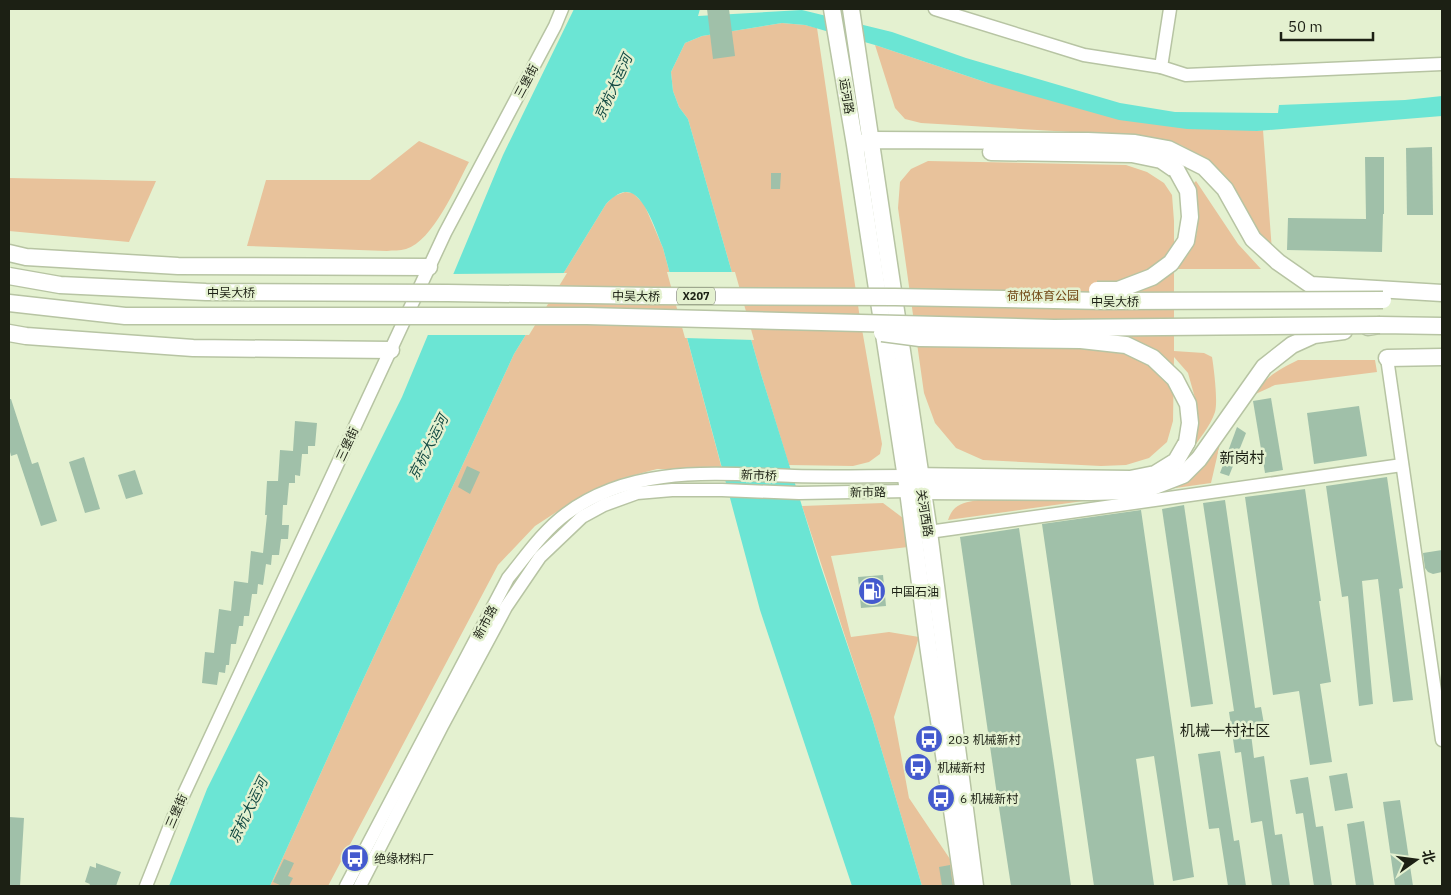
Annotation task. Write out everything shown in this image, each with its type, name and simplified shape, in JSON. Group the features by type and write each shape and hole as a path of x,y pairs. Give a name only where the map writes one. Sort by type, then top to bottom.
{"main road":[{"name":"运河路","path":"832,10 855,145"},
{"name":"运河路","path":"851,11 872,145"},
{"path":"855,145 1088,141 1135,143 1168,149 1204,167 1225,189 1254,239 1278,262 1310,285 1383,295 1442,293"},
{"name":"关河西路","path":"855,145 914,483 929,532 976,886"},
{"path":"787,296 860,290 1013,288 1118,290 1152,277 1171,263 1186,240 1190,217 1188,191 1177,172 1161,160 1132,154 872,145"},
{"name":"关河西路","path":"872,145 914,483 929,654 963,886"},
{"path":"9,253 26,257 178,266 429,267"},
{"name":"中吴大桥","path":"9,276 60,285 206,292 787,296 1104,301 1383,295"},
{"name":"X207","path":"1383,295 1442,298"},
{"name":"中吴大桥","path":"9,303 125,316 587,316 1054,328 1380,325"},
{"path":"785,321 920,338 1081,340 1126,346 1153,358 1175,379 1188,404 1190,423 1187,442 1176,461 1155,474 1130,479 914,483"},
{"path":"914,483 1090,492 1130,491 1152,487 1184,474 1199,459 1264,367 1292,345 1314,335 1380,325"},
{"name":"X207","path":"1380,325 1442,326"},
{"path":"9,333 26,336 194,348 391,350"},
{"path":"1387,358 1442,357"}],"street":[{"name":"三堡街","path":"146,886 175,813 429,267 555,26 562,9"},
{"path":"935,9 1084,55 1161,67 1186,75 1442,64"},
{"path":"1161,67 1170,9"},
{"path":"1387,358 1442,740"},
{"path":"929,532 1402,465"},
{"name":"新市路","path":"346,886 508,578 538,540 566,514 595,496 628,483 671,475 720,474"},
{"name":"新市桥","path":"720,474 797,476"},
{"name":"新市路","path":"797,476 914,483"},
{"name":"新市路","path":"799,493 914,483"},
{"name":"新市路","path":"360,886 437,734 506,606 540,557 582,516 604,505 637,493 672,490 722,490"},
{"name":"新市桥","path":"722,490 799,493"}],"green space":[{"path":"782,23 817,28 859,312 882,444 880,454 869,462 853,466 789,465 688,119 679,107 673,91 671,72 685,43 702,36"},
{"path":"875,45 988,83 1257,131 1263,130 1272,251 1254,228 1209,161 1181,145 1139,136 921,123 905,119 895,108"},
{"path":"419,141 469,162 443,212 416,244 404,250 387,251 247,246 266,180 370,180"},
{"name":"荷悦体育公园","path":"928,161 1126,165 1147,172 1164,183 1172,195 1174,221 1174,351 1204,353 1212,357 1215,377 1215,412 1207,428 1190,452 1195,431 1195,398 1188,373 1174,357 1173,421 1167,442 1149,458 1126,465 1101,466 983,460 956,448 935,423 924,393 898,208 900,182 911,169"},
{"path":"9,178 156,181 129,242 9,231"},
{"path":"1196,181 1238,244 1261,269 1177,269 1191,250 1197,234 1198,218 1192,185"},
{"path":"625,192 633,193 644,204 663,248 722,469 657,469 623,478 578,498 535,526 498,565 328,886 270,886 355,697 514,354 606,204 614,196"},
{"path":"1298,360 1375,360 1377,372 1275,385 1249,397 1271,376"},
{"path":"1223,431 1211,483 948,520 959,505 978,500 1079,497 1156,489"},
{"path":"883,503 903,518 908,547 831,556 851,637 889,632 919,637 894,717 909,798 954,865 957,886 922,886 872,718 802,506"}],"water":[{"name":"京杭大运河","path":"574,9 700,9 698,16 802,10 892,32 966,58 1120,103 1175,112 1278,113 1279,105 1405,100 1442,96 1442,116 1257,131 1187,129 1119,120 988,83 875,45 805,25 782,23 702,36 685,43 671,72 673,91 679,107 688,119 761,374 820,564 872,718 922,886 852,886 760,610 663,248 649,214 639,198 633,194 623,192 617,194 606,204 514,354 355,697 270,886 169,886 207,789 402,397 503,155"}],"pier":[{"path":"667,272 735,272 754,340 685,338"},
{"path":"567,273 529,335 425,335 451,274"}],"building":[{"path":"707,9 729,9 735,56 713,59"},
{"path":"1432,147 1433,215 1407,215 1406,148"},
{"path":"1365,157 1384,157 1382,252 1287,250 1288,218 1366,219"},
{"path":"771,173 781,173 780,189 771,189"},
{"path":"1271,398 1283,470 1265,473 1253,401"},
{"path":"9,399 11,399 32,464 38,462 57,521 41,526 17,454 11,456 9,448"},
{"path":"1359,406 1367,456 1314,464 1307,413"},
{"path":"295,421 317,423 315,446 308,446 308,454 302,454 300,476 295,475 295,483 289,483 287,505 283,505 282,525 289,525 288,539 281,539 279,555 272,555 271,565 266,564 263,585 258,584 257,594 252,594 249,616 244,616 243,626 239,626 236,644 231,644 229,665 226,665 225,673 219,672 217,685 202,683 205,652 214,653 219,609 231,611 234,581 248,583 251,551 263,553 267,515 265,515 267,481 278,481 280,450 293,451"},
{"path":"1237,427 1246,433 1229,476 1220,473"},
{"path":"84,457 100,509 85,513 69,462"},
{"path":"467,466 480,472 470,494 458,487"},
{"path":"135,470 143,494 126,499 118,475"},
{"path":"1387,477 1403,588 1399,589 1413,700 1393,702 1378,579 1362,581 1373,704 1359,706 1348,596 1342,597 1326,486"},
{"path":"1305,489 1331,682 1320,684 1332,762 1310,765 1299,691 1273,695 1245,497"},
{"path":"1225,500 1255,708 1261,707 1264,724 1250,726 1254,758 1264,756 1275,835 1282,834 1290,886 1272,886 1262,821 1251,823 1241,752 1235,753 1229,712 1234,711 1203,503"},
{"path":"1184,505 1213,704 1191,707 1162,509"},
{"path":"1141,510 1194,877 1173,881 1154,756 1136,759 1154,885 1094,886 1042,524"},
{"path":"1019,528 1071,886 1011,886 996,788 960,537"},
{"path":"1442,550 1442,572 1433,574 1428,572 1425,568 1423,553"},
{"name":"中国石油","path":"883,575 886,606 861,608 858,577"},
{"path":"1220,751 1234,841 1239,840 1246,886 1228,886 1219,828 1209,829 1198,754"},
{"path":"1347,773 1353,808 1335,811 1329,776"},
{"path":"1308,777 1316,827 1323,826 1332,886 1314,886 1303,813 1296,814 1290,780"},
{"path":"1400,800 1413,886 1395,886 1383,802"},
{"path":"9,817 24,818 20,886 9,886"},
{"path":"1364,821 1374,886 1356,886 1347,824"},
{"path":"284,859 294,863 288,876 293,878 289,886 282,886 273,882"},
{"path":"96,863 121,872 116,886 89,886 90,884 85,882 90,866 96,868"},
{"path":"950,865 953,886 942,886 939,867"}],"place":[{"name":"中国石油","path":"872,591"},
{"name":"203 机械新村","path":"929,739"},
{"name":"机械新村","path":"918,767"},
{"name":"6 机械新村","path":"941,798"},
{"name":"绝缘材料厂","path":"355,858"}],"district":[{"name":"新岗村","path":"1242,457"},
{"name":"机械一村社区","path":"1225,730"}]}
